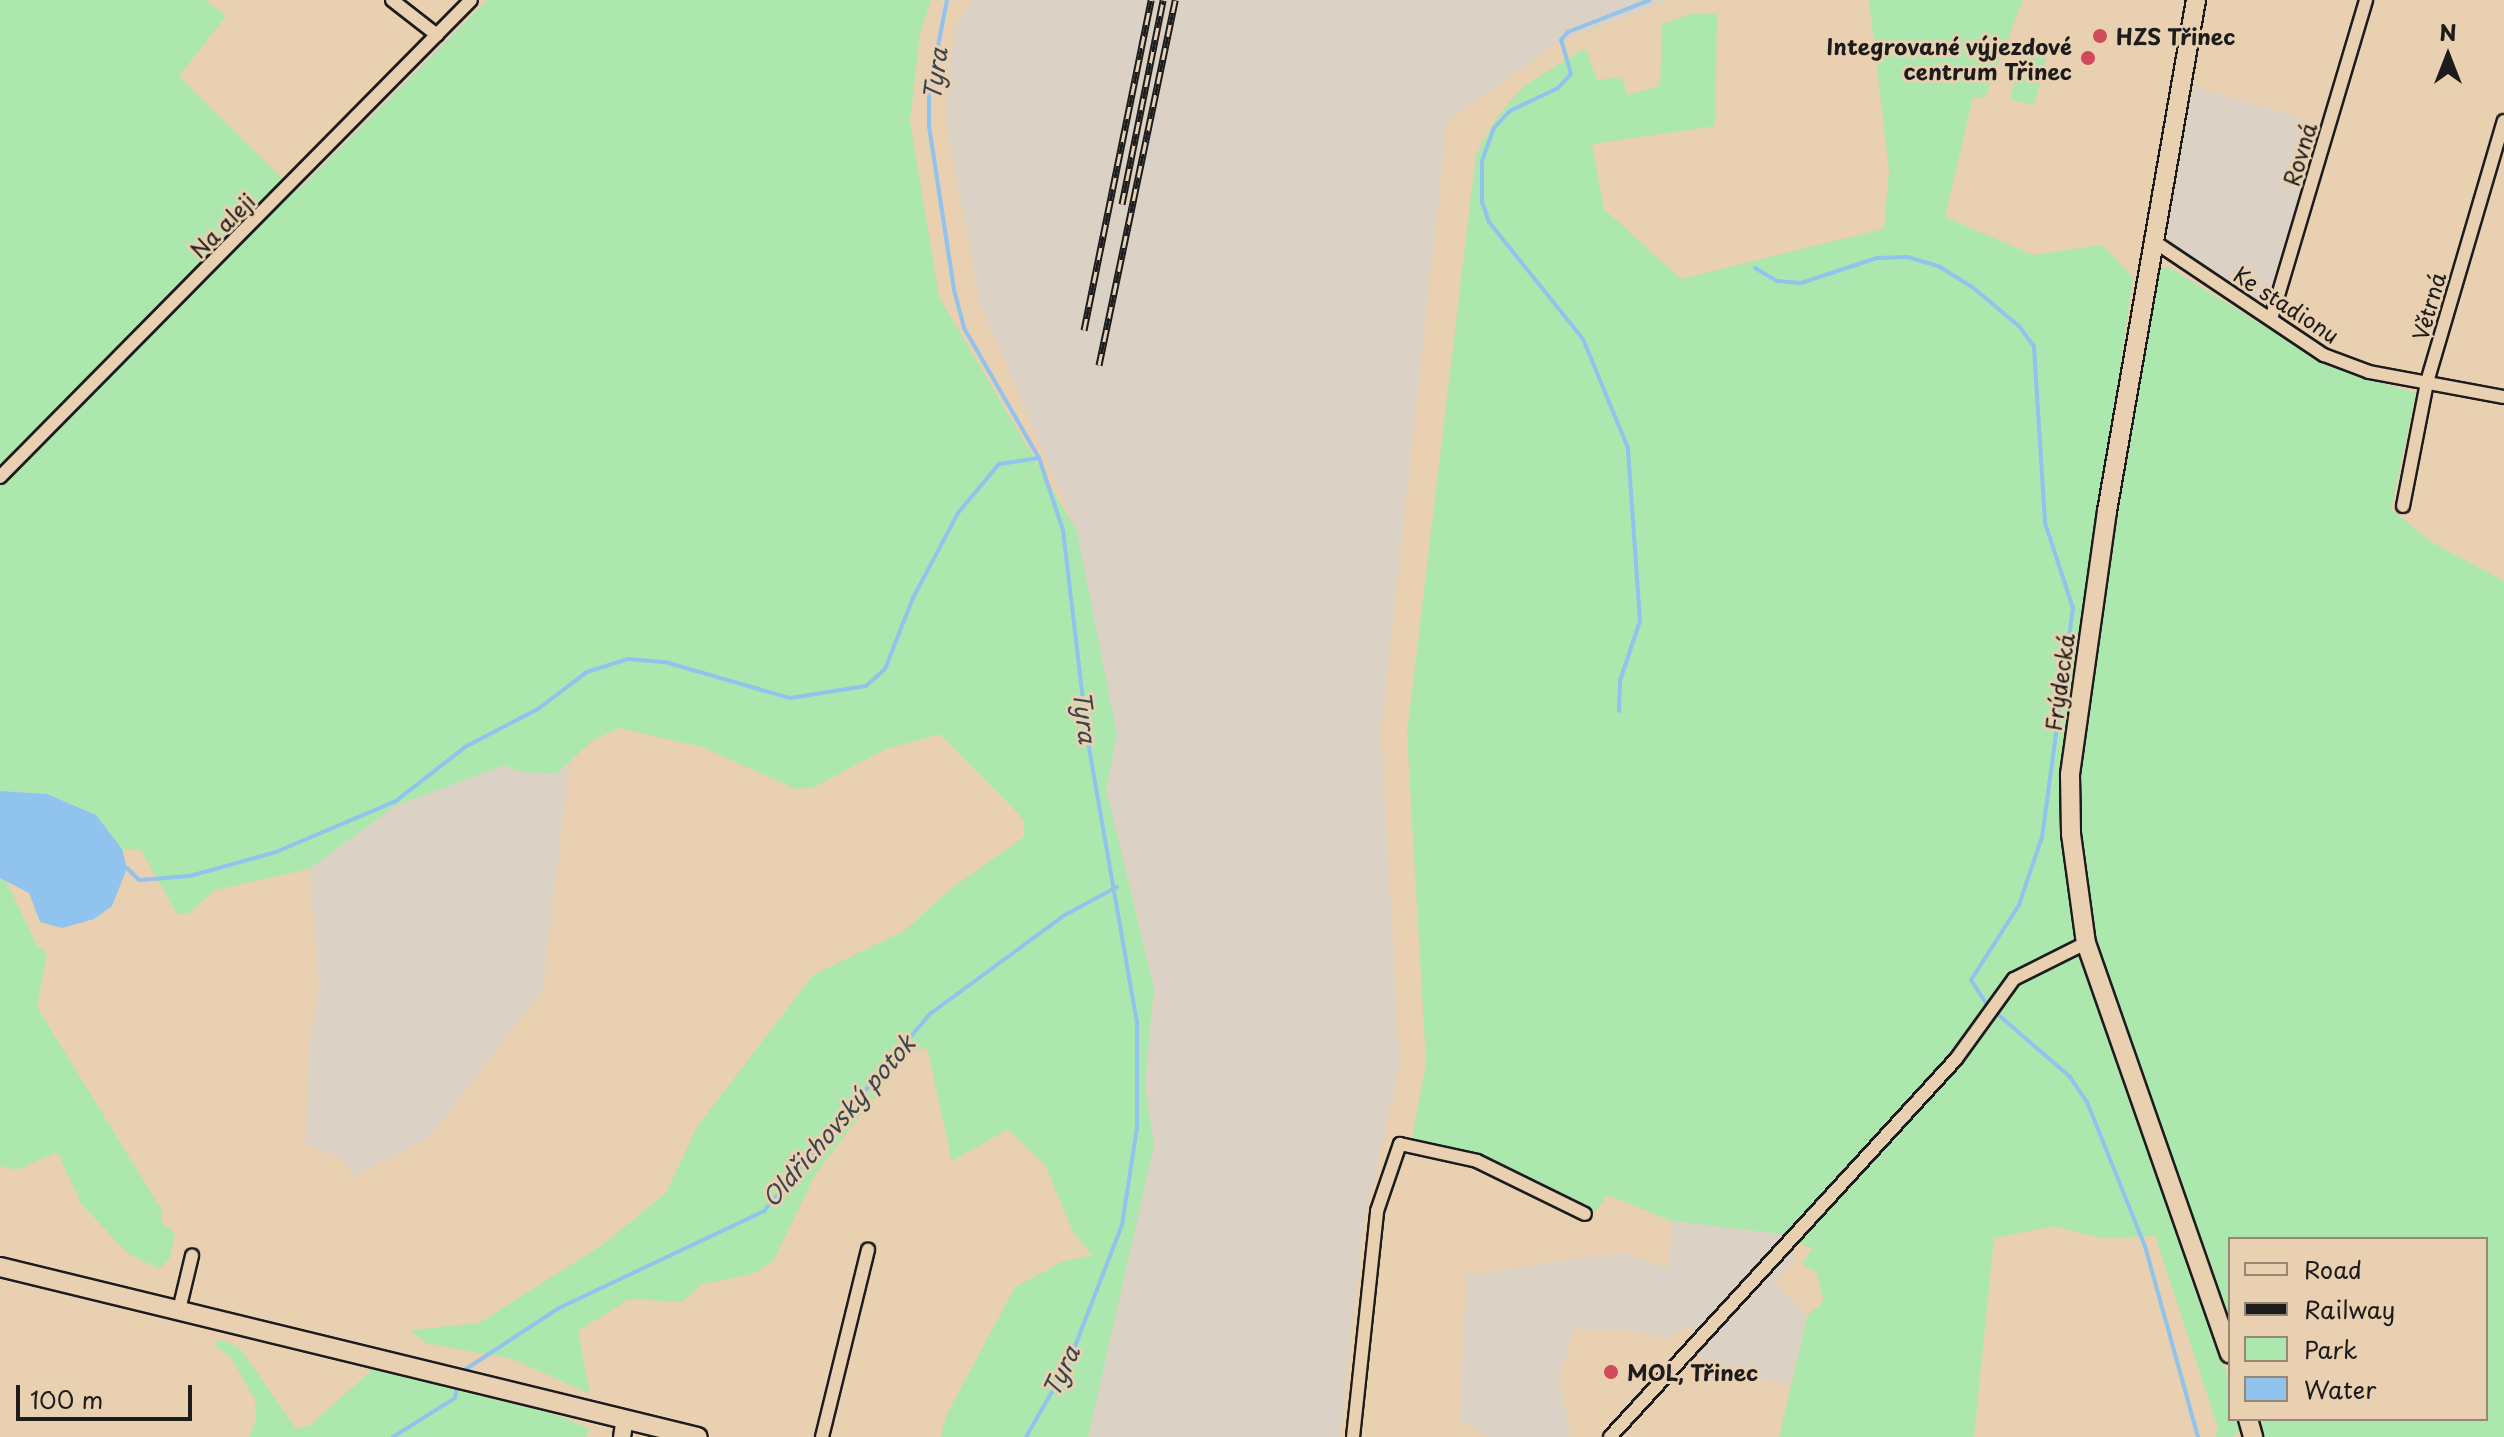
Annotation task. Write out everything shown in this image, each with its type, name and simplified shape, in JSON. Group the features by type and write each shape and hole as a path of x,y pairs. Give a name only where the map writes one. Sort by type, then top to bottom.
{"main road":[{"name":"Frýdecká","path":"2196,0 2152,240 2070,775 2071,834 2086,943 2228,1348"},
{"path":"0,1267 489,1384 624,1428 698,1437"}],"street":[{"path":"392,0 437,35"},
{"name":"Na aleji","path":"0,477 471,0"},
{"name":"Rovná","path":"2271,319 2366,0"},
{"name":"Větrná","path":"2403,506 2427,382 2504,121"},
{"name":"Ke stadionu","path":"2152,240 2324,355 2369,372 2504,397"},
{"path":"1610,1437 1956,1059 2014,979 2086,943"},
{"path":"1353,1437 1374,1226 1400,1144 1477,1161 1585,1214"},
{"path":"822,1437 868,1250"},
{"path":"179,1310 192,1256"}],"shaded area":[{"path":"973,0 1670,0 1556,43 1447,122 1381,732 1400,1065 1364,1224 1340,1437 1088,1437 1154,1146 1145,1085 1154,987 1106,790 1117,735 1077,531 980,303 945,117 954,29"},
{"path":"2191,85 2322,125 2275,287 2260,303 2178,250 2164,228"},
{"path":"570,761 542,991 428,1138 353,1177 344,1159 306,1144 309,1048 320,988 309,869 395,806 505,765 519,772 556,774"},
{"path":"1672,1221 1783,1234 1795,1259 1775,1282 1807,1316 1789,1386 1702,1363 1690,1325 1664,1339 1629,1329 1575,1329 1559,1376 1570,1437 1487,1437 1460,1420 1466,1275 1623,1252 1668,1269"}],"green space":[{"path":"0,0 205,0 226,16 179,76 296,192 487,0 931,0 920,33 910,121 939,297 1077,531 1117,735 1106,790 1154,987 1145,1085 1154,1146 1088,1437 941,1437 946,1416 1015,1287 1062,1262 1092,1255 1073,1232 1045,1165 1008,1129 952,1161 927,1048 910,1052 816,1173 773,1261 752,1274 702,1284 682,1302 629,1299 578,1331 590,1394 512,1359 426,1343 410,1330 479,1323 605,1243 666,1193 697,1127 813,975 904,931 953,887 1024,837 1024,820 940,734 886,749 814,787 796,789 702,747 619,728 593,740 556,774 519,772 505,765 395,806 309,869 215,890 189,913 177,914 141,850 122,849 96,815 47,794 0,791"},
{"path":"1869,0 2023,0 1985,98 1973,97 1945,217 2033,255 2102,245 2133,277 2062,774 2062,835 2078,945 2227,1374 2228,1421 2240,1421 2243,1433 2235,1432 2233,1437 2215,1437 2218,1428 2155,1236 2101,1238 2054,1226 1994,1238 1974,1437 1779,1437 1807,1316 1824,1301 1816,1272 1802,1264 1812,1249 1783,1234 1672,1221 1607,1195 1595,1213 1489,1161 1412,1139 1426,1062 1407,734 1476,154 1497,117 1523,87 1586,49 1597,80 1621,77 1628,95 1660,86 1662,24 1693,13 1717,14 1715,126 1592,144 1604,209 1681,279 1884,229 1889,171"},
{"path":"2022,52 2046,58 2034,105 2010,99"},
{"path":"2156,266 2170,268 2330,367 2416,393 2391,509 2431,542 2504,581 2504,1437 2262,1437 2258,1421 2488,1421 2488,1237 2228,1237 2228,1320 2095,941 2080,834 2079,776"},
{"path":"0,878 6,881 38,947 47,954 37,1007 161,1209 162,1223 175,1233 170,1258 159,1269 129,1254 82,1205 57,1152 17,1170 0,1166"},
{"path":"221,1340 240,1348 296,1429 310,1425 373,1369 554,1414 590,1429 586,1437 249,1437 256,1420 255,1400 231,1357 213,1344"}],"water":[{"path":"0,791 47,794 96,815 122,849 127,868 112,906 94,919 62,928 40,922 29,893 0,878"}],"waterway":[{"name":"Tyra","path":"947,0 929,93 929,126 954,290 964,328 1039,458 1063,530 1088,742 1137,1022 1137,1128 1122,1225 1068,1364 1026,1437"},
{"path":"1619,711 1620,681 1640,621 1628,448 1583,339 1489,222 1482,202 1482,161 1494,128 1510,111 1558,88 1571,74 1561,40 1568,32 1650,0"},
{"path":"1755,268 1777,281 1801,283 1877,258 1908,257 1940,267 1971,286 2019,326 2034,347 2045,523 2073,608 2042,837 2019,905 1971,980 1987,1005 2070,1077 2087,1102 2145,1246 2198,1437"},
{"path":"127,868 139,880 190,876 276,852 396,801 465,747 538,709 587,672 628,659 665,662 790,698 866,686 885,669 913,598 958,513 999,464 1039,458"},
{"name":"Oldřichovský potok","path":"460,1373 559,1308 764,1211 930,1014 1065,915 1117,887"},
{"name":"Oldřichovský potok","path":"393,1437 455,1398 457,1385"}],"railway":[{"path":"1084,330 1151,0"},
{"path":"1122,204 1163,0"},
{"path":"1099,365 1175,0"}],"place":[{"name":"HZS Třinec","path":"2100,36"},
{"name":"Integrované výjezdové centrum Třinec","path":"2088,58"},
{"name":"MOL, Třinec","path":"1611,1372"}]}
